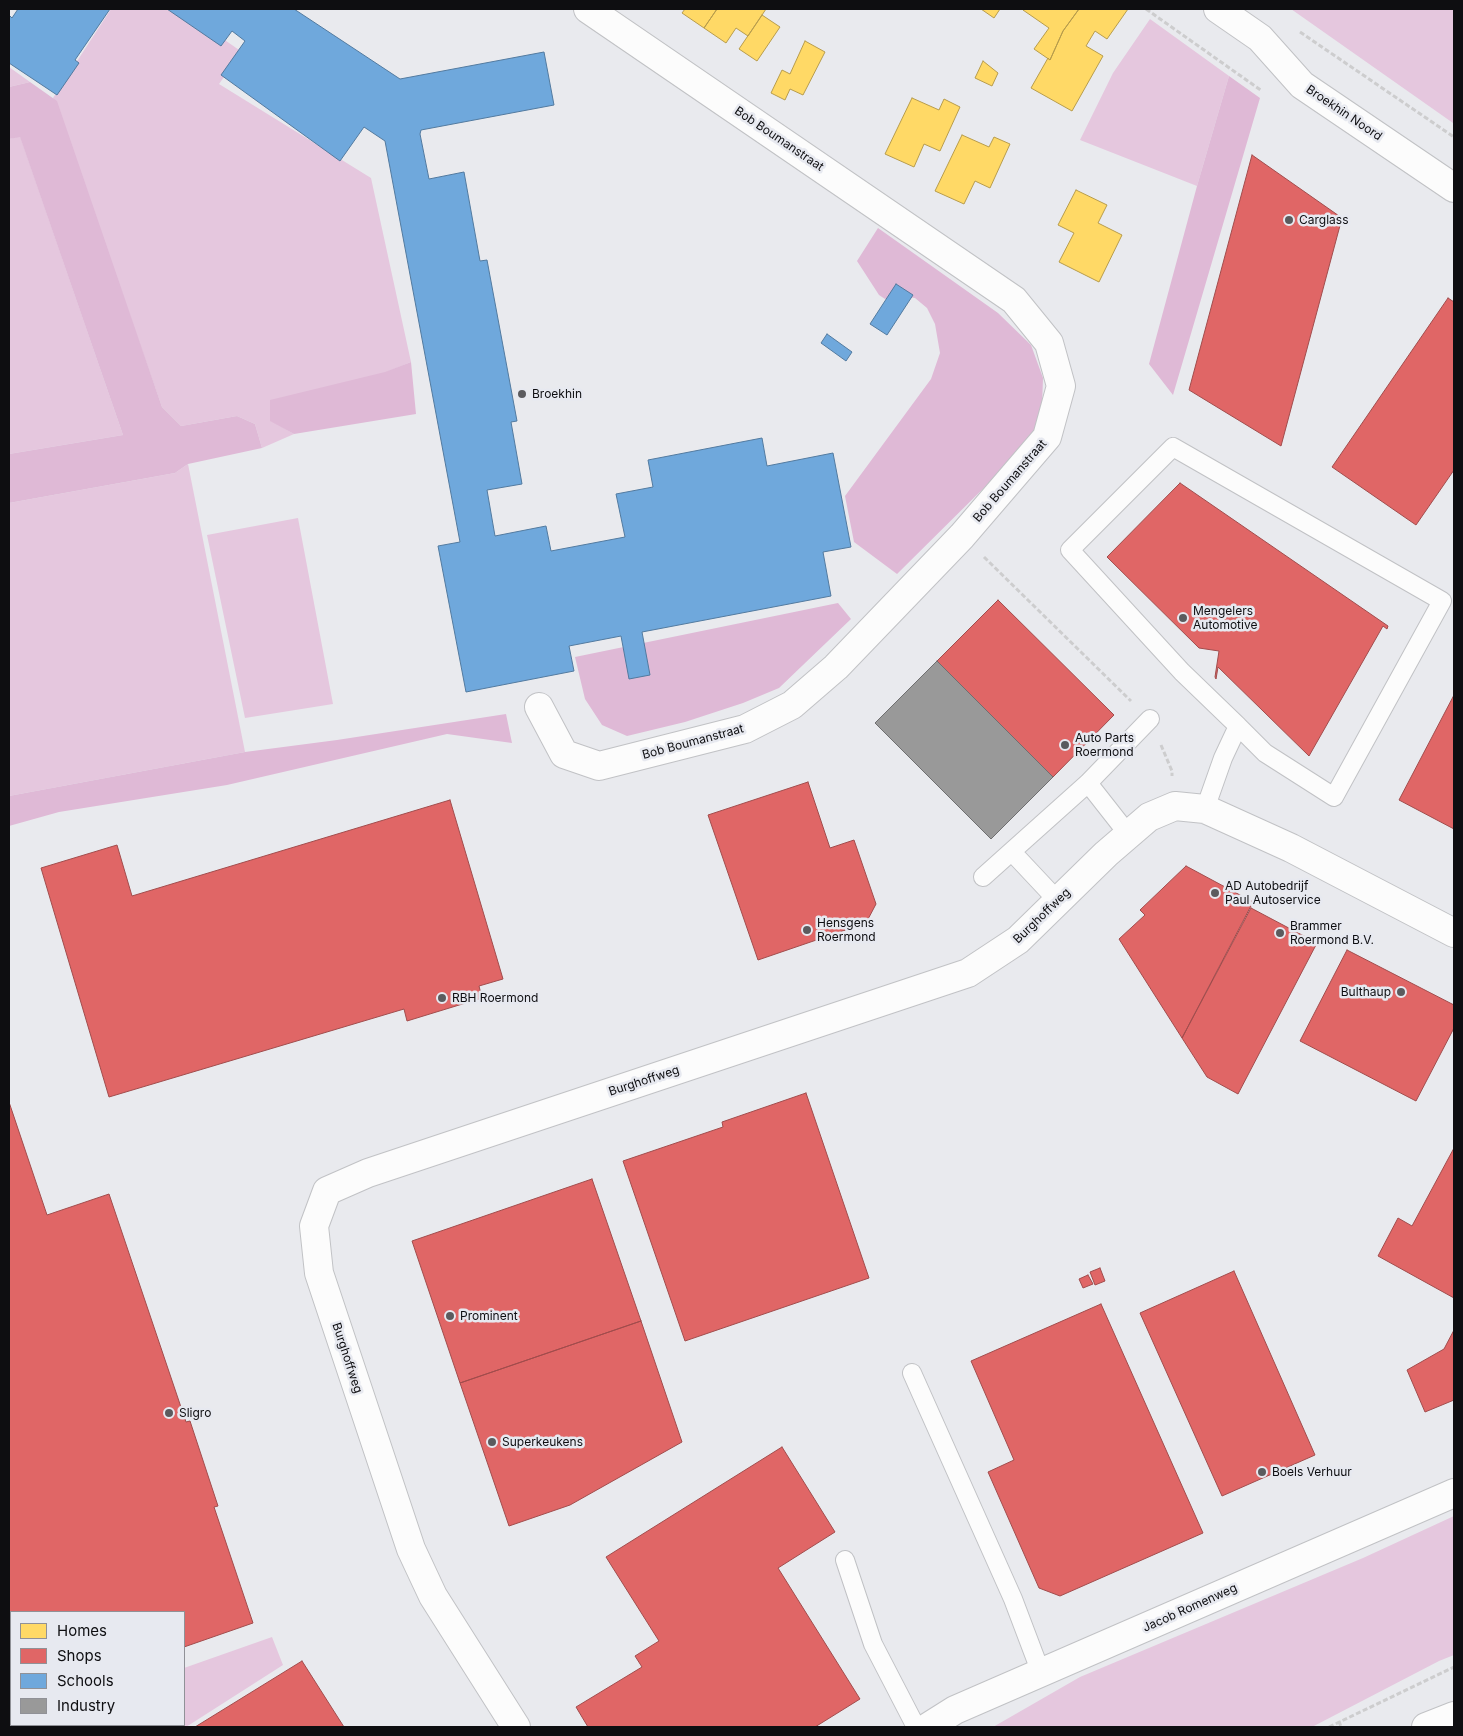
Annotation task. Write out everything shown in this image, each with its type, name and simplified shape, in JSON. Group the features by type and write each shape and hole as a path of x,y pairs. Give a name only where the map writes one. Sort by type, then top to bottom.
{"street":[{"name":"Bob Boumanstraat","path":"539,707 564,754 599,766 745,730 792,706 836,666 962,536 1047,437 1061,386 1048,343 1014,300 588,9"},
{"name":"Broekhin Noord","path":"1218,9 1260,38 1302,85 1454,188"},
{"name":"Burghoffweg","path":"516,1727 433,1596 411,1549 319,1273 314,1226 327,1192 368,1173 968,973 1018,940 1128,834 1149,817 1176,806 1205,809 1291,848 1454,933"},
{"name":"Jacob Romenweg","path":"928,1727 955,1710 1454,1493"},
{"path":"1426,1727 1454,1716"}],"lane":[{"path":"1173,447 1442,601 1334,797 1265,753 1238,726 1182,672 1070,550 1173,447"},
{"path":"983,877 1088,783 1150,719"},
{"path":"1205,809 1223,758 1238,726"},
{"path":"1088,783 1128,834"},
{"path":"1012,852 1058,901"},
{"path":"912,1373 1013,1599 1041,1673"},
{"path":"845,1560 873,1644 916,1727"}],"path":[{"path":"1298,31 1454,137"},
{"path":"962,536 1150,719 1172,771 1176,806"},
{"path":"1329,1727 1454,1666"},
{"path":"1339,1721 1342,1727"}],"shaded area":[{"path":"111,9 180,9 242,52 219,84 371,178 411,362 270,420 294,434 262,448 255,424 237,416 181,426 162,407 53,98"},
{"path":"1291,9 1454,9 1453,123"},
{"path":"1150,19 1229,76 1197,186 1080,140 1113,73"},
{"path":"9,67 30,82 9,87"},
{"path":"1229,76 1260,98 1173,395 1149,364"},
{"path":"30,82 57,101 162,407 181,426 237,416 255,424 262,448 188,464 175,473 9,503 9,454 123,435 20,137 9,139 9,87"},
{"path":"20,136 123,435 9,454 9,139"},
{"path":"878,228 998,313 1031,345 1043,378 1042,407 1034,433 1008,464 897,574 854,542 845,496 931,379 940,353 935,324 927,308 915,298 898,296 885,299 879,295 857,261"},
{"path":"411,362 416,414 294,434 270,421 270,400 385,372"},
{"path":"188,464 245,752 9,796 9,503 175,473"},
{"path":"298,518 333,704 245,718 207,535"},
{"path":"838,603 851,619 779,688 743,703 685,722 627,736 602,725 585,699 575,657"},
{"path":"506,714 512,743 447,734 227,785 59,812 9,826 9,796 245,752"},
{"path":"1454,1516 1454,1655 1312,1727 993,1727 1080,1677 1363,1558"},
{"path":"272,1637 283,1665 186,1727 18,1727 185,1726 185,1668"}],"building: Homes":[{"path":"685,9 717,9 704,28 682,13"},
{"path":"717,9 766,9 748,36 736,28 726,43 704,28"},
{"path":"981,9 1000,9 994,18"},
{"path":"1079,9 1063,31 1050,60 1034,49 1049,28 1023,10"},
{"path":"1079,9 1128,9 1107,39 1095,31 1086,46 1103,56 1072,111 1031,88 1048,58 1050,60 1063,31"},
{"path":"762,15 780,27 757,61 739,49"},
{"path":"805,41 825,52 803,95 790,89 785,100 771,93 782,70 790,74"},
{"path":"983,61 998,73 992,86 975,78"},
{"path":"912,98 939,110 944,99 960,107 940,151 924,144 914,167 885,154"},
{"path":"962,135 989,147 994,137 1010,144 990,188 975,181 964,204 935,191"},
{"path":"1076,190 1107,205 1098,223 1122,235 1099,282 1059,262 1074,233 1058,225"}],"building: Shops":[{"path":"1252,155 1342,218 1281,446 1189,390"},
{"path":"1448,298 1454,302 1454,470 1416,525 1332,467"},
{"path":"1180,483 1388,626 1387,629 1383,626 1309,756 1218,667 1216,679 1219,651 1199,648 1107,557"},
{"path":"998,600 1114,715 1053,777 937,661"},
{"path":"1454,695 1454,829 1399,800"},
{"path":"808,782 830,848 854,840 876,904 866,923 758,960 708,815"},
{"path":"450,800 503,979 479,986 482,998 407,1021 404,1009 109,1097 41,868 117,845 132,896"},
{"path":"1186,866 1253,902 1182,1038 1119,939 1145,915 1140,910"},
{"path":"1251,908 1317,943 1238,1094 1207,1077 1182,1038"},
{"path":"1347,950 1454,1005 1454,1028 1416,1101 1300,1041"},
{"path":"806,1093 869,1278 685,1341 623,1161 723,1127 722,1122"},
{"path":"9,1102 47,1215 109,1194 186,1422 190,1421 218,1506 214,1507 253,1623 185,1647 185,1611 10,1611 9,1705"},
{"path":"1454,1148 1454,1298 1378,1256 1398,1218 1412,1226"},
{"path":"592,1179 641,1321 460,1383 412,1241"},
{"path":"1100,1268 1105,1281 1095,1285 1090,1272"},
{"path":"1234,1271 1315,1455 1222,1496 1140,1313"},
{"path":"1088,1275 1093,1284 1083,1288 1079,1279"},
{"path":"1101,1304 1203,1533 1060,1596 1039,1588 988,1472 1014,1460 971,1361"},
{"path":"641,1321 682,1442 570,1505 509,1526 460,1383"},
{"path":"1454,1330 1454,1400 1425,1412 1407,1370 1444,1349"},
{"path":"782,1447 835,1532 778,1568 860,1699 815,1727 588,1727 576,1707 642,1667 635,1656 659,1641 606,1557"},
{"path":"302,1661 344,1727 195,1727"}],"building: Schools":[{"path":"18,9 110,9 75,60 79,63 57,95 9,63 9,15 12,18"},
{"path":"167,9 294,9 400,79 544,52 554,105 421,130 420,134 429,179 464,172 480,261 487,260 517,421 511,422 522,484 487,490 495,536 546,526 551,551 625,537 616,494 653,487 648,460 762,438 767,466 833,453 851,547 823,552 831,596 642,632 650,675 629,679 621,636 569,646 574,671 466,692 438,546 460,542 385,141 364,127 340,161 221,75 245,41 232,31 221,46"},
{"path":"896,284 913,295 887,335 870,324"},
{"path":"827,334 852,352 846,361 821,343"}],"building: Industry":[{"path":"937,661 1053,777 991,839 875,723"}],"place":[{"name":"Carglass","path":"1289,220"},
{"name":"Broekhin","path":"522,394"},
{"name":"Mengelers Automotive","path":"1183,618"},
{"name":"Auto Parts Roermond","path":"1065,745"},
{"name":"AD Autobedrijf Paul Autoservice","path":"1215,893"},
{"name":"Hensgens Roermond","path":"807,930"},
{"name":"Brammer Roermond B.V.","path":"1280,933"},
{"name":"Bulthaup","path":"1401,992"},
{"name":"RBH Roermond","path":"442,998"},
{"name":"Prominent","path":"450,1316"},
{"name":"Sligro","path":"169,1413"},
{"name":"Superkeukens","path":"492,1442"},
{"name":"Boels Verhuur","path":"1262,1472"}]}
